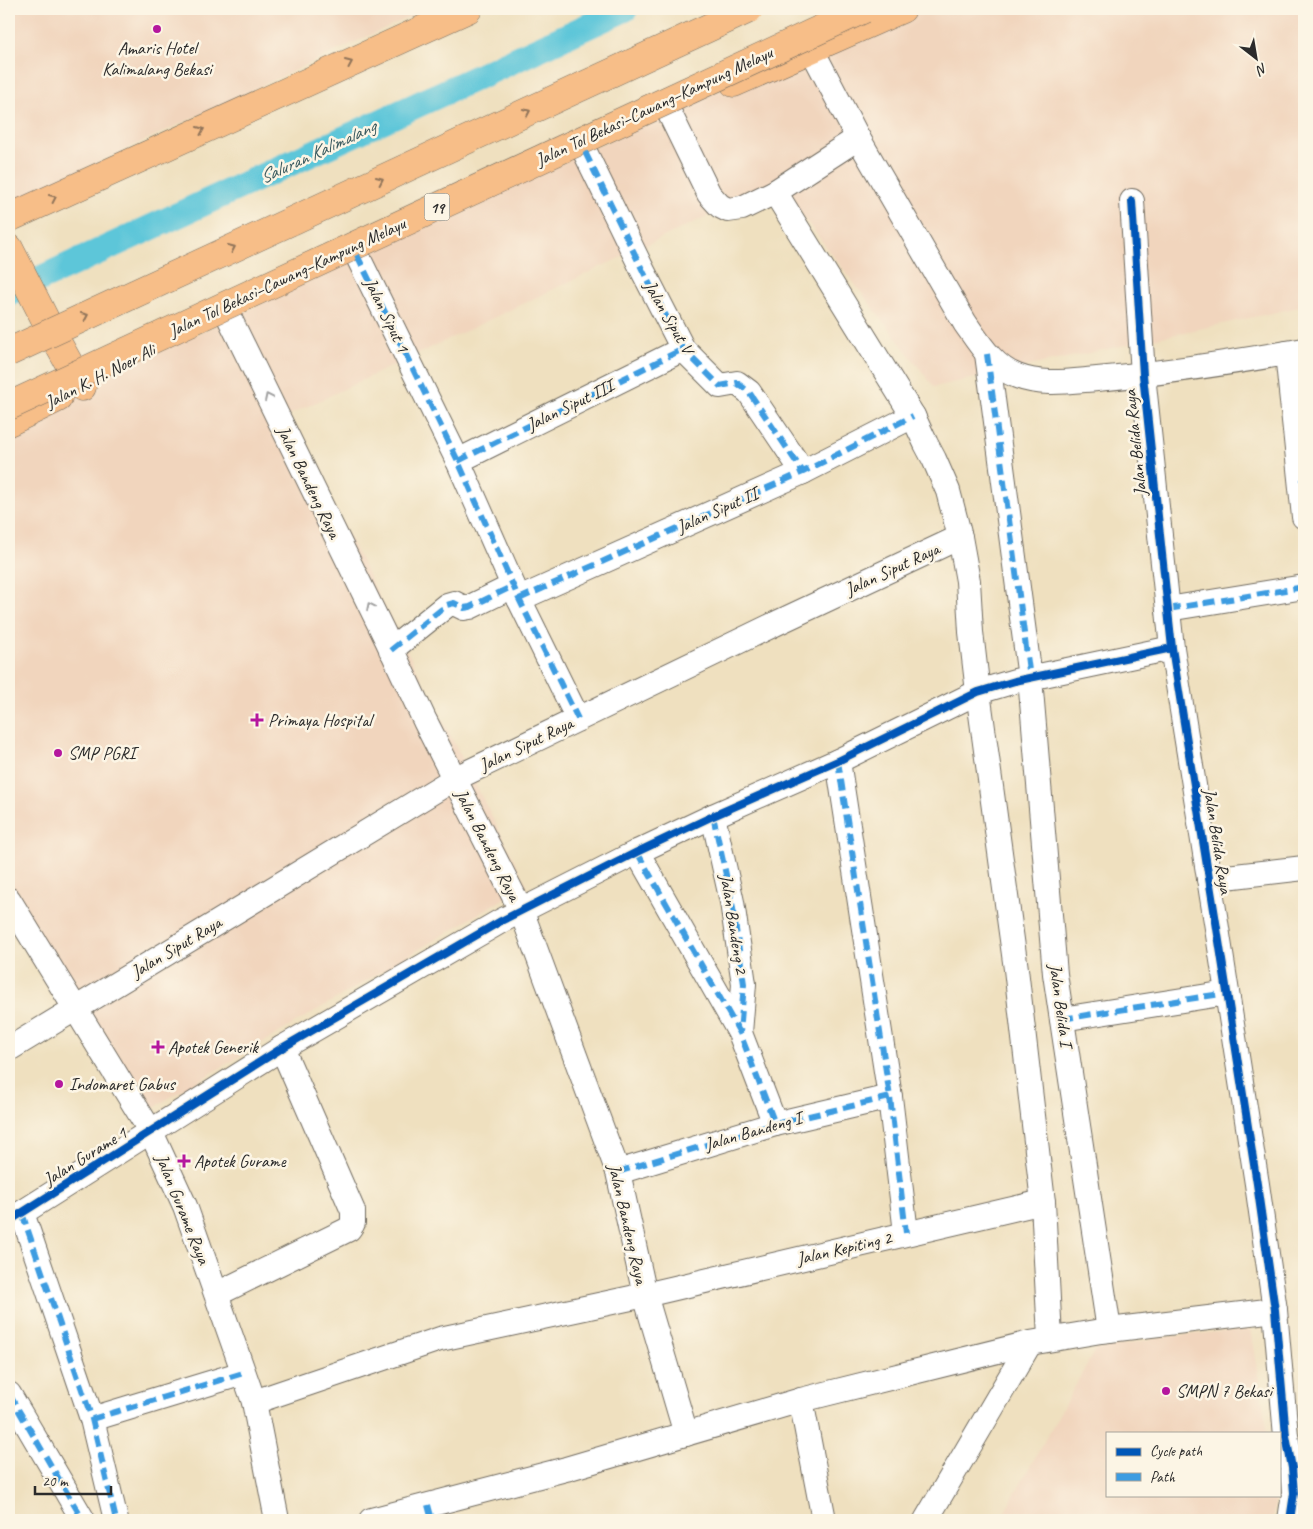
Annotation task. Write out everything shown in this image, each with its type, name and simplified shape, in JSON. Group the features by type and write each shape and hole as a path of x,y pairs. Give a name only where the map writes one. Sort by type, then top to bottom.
{"main road":[{"path":"9,218 468,9"},
{"path":"9,352 749,9"},
{"name":"Jalan Tol Bekasi–Cawang–Kampung Melayu","path":"9,406 864,9"},
{"name":"Jalan K. H. Noer Ali","path":"9,422 73,391 159,345 227,313 585,152 669,112 902,9"},
{"path":"9,248 44,334 73,391"},
{"path":"9,278 44,334"}],"street":[{"path":"812,50 848,145 965,323 988,354 1004,369 1018,376 1058,382 1143,375 1296,352 1304,517"},
{"path":"669,112 709,194 720,206 728,210 742,208 780,189 848,145"},
{"name":"Jalan Siput V","path":"585,152 683,349 720,386 738,383 749,392 803,472"},
{"path":"780,189 913,416 945,483 960,537 968,581 971,632 1005,685"},
{"name":"Jalan Belida Raya","path":"1132,201 1143,375 1172,648 1275,1310 1286,1436 1294,1493 1290,1520"},
{"name":"Jalan Siput 1","path":"357,255 458,461 516,592 578,719"},
{"name":"Jalan Bandeng Raya","path":"227,313 454,779 521,910 618,1172 645,1294 686,1434"},
{"name":"Jalan Siput III","path":"458,461 683,349"},
{"path":"926,1520 1046,1339 1044,1202 1016,968 1005,685 988,354"},
{"name":"Jalan Siput II","path":"391,650 446,605 454,603 464,608 470,607 516,592 803,472 913,416"},
{"name":"Jalan Siput Raya","path":"9,1049 454,779 960,537"},
{"path":"1168,609 1304,587"},
{"name":"Jalan Gurame 1","path":"16,1217 282,1048 521,910 636,852 1005,685 1172,648"},
{"name":"Jalan Belida I","path":"1005,685 1062,1019 1105,1330"},
{"path":"838,761 890,1097 906,1233"},
{"name":"Jalan Bandeng 2","path":"713,816 732,902 744,984 740,1033"},
{"path":"636,852 740,1033 774,1124"},
{"path":"1209,879 1304,868"},
{"name":"Jalan Gurame Raya","path":"9,900 151,1132 186,1206 254,1402 277,1520"},
{"path":"1062,1019 1227,993"},
{"path":"216,1294 348,1229 353,1223 353,1211 282,1048"},
{"name":"Jalan Bandeng I","path":"618,1172 774,1124 890,1097"},
{"name":"Jalan Kepiting 2","path":"254,1402 440,1339 1044,1202"},
{"path":"16,1217 92,1419 116,1520"},
{"path":"371,1520 430,1513 566,1469 801,1400 1046,1339 1105,1330 1275,1310"},
{"path":"92,1419 243,1373"},
{"path":"9,1394 83,1520"},
{"path":"801,1400 824,1520"}],"shaded area":[{"path":"9,9 426,9 9,204"},
{"path":"902,9 1304,9 1304,306 934,387 777,183 287,416 527,885 141,1115 9,897 9,422 669,112"},
{"name":"SMPN 7 Bekasi","path":"1250,1329 1268,1432 1106,1432 1106,1496 1276,1496 1273,1520 1000,1520 1095,1350 1164,1337"}],"waterway":[{"name":"Saluran Kalimalang","path":"9,293 625,9"}],"marked path":[{"path":"585,152 683,349 720,386 737,383 749,392 803,472"},
{"path":"357,255 458,461 519,599 578,719"},
{"path":"458,461 683,349"},
{"path":"987,354 1030,678"},
{"path":"519,599 803,472 913,416"},
{"path":"391,650 447,605 454,603 464,608 470,607 513,586"},
{"path":"1168,609 1304,587"},
{"path":"838,761 890,1097 906,1233"},
{"path":"713,816 732,902 744,984 740,1033"},
{"path":"637,852 740,1033 775,1124"},
{"path":"1062,1019 1227,993"},
{"path":"618,1172 775,1124 890,1097"},
{"path":"22,1213 92,1419 116,1520"},
{"path":"92,1419 243,1373"},
{"path":"9,1394 83,1520"},
{"path":"428,1505 432,1520"}],"cycle path":[{"path":"1132,201 1143,375 1172,648 1257,1184 1275,1310 1286,1436 1294,1493 1290,1520"},
{"path":"9,1221 282,1048 501,921 637,852 838,761 978,692 1015,681 1172,648"}],"place":[{"name":"Amaris Hotel Kalimalang Bekasi","path":"157,29"},
{"name":"Primaya Hospital","path":"257,720"},
{"name":"SMP PGRI","path":"58,753"},
{"name":"Apotek Generik","path":"158,1047"},
{"name":"Indomaret Gabus","path":"59,1084"},
{"name":"Apotek Gurame","path":"184,1161"},
{"name":"SMPN 7 Bekasi","path":"1166,1391"}]}
